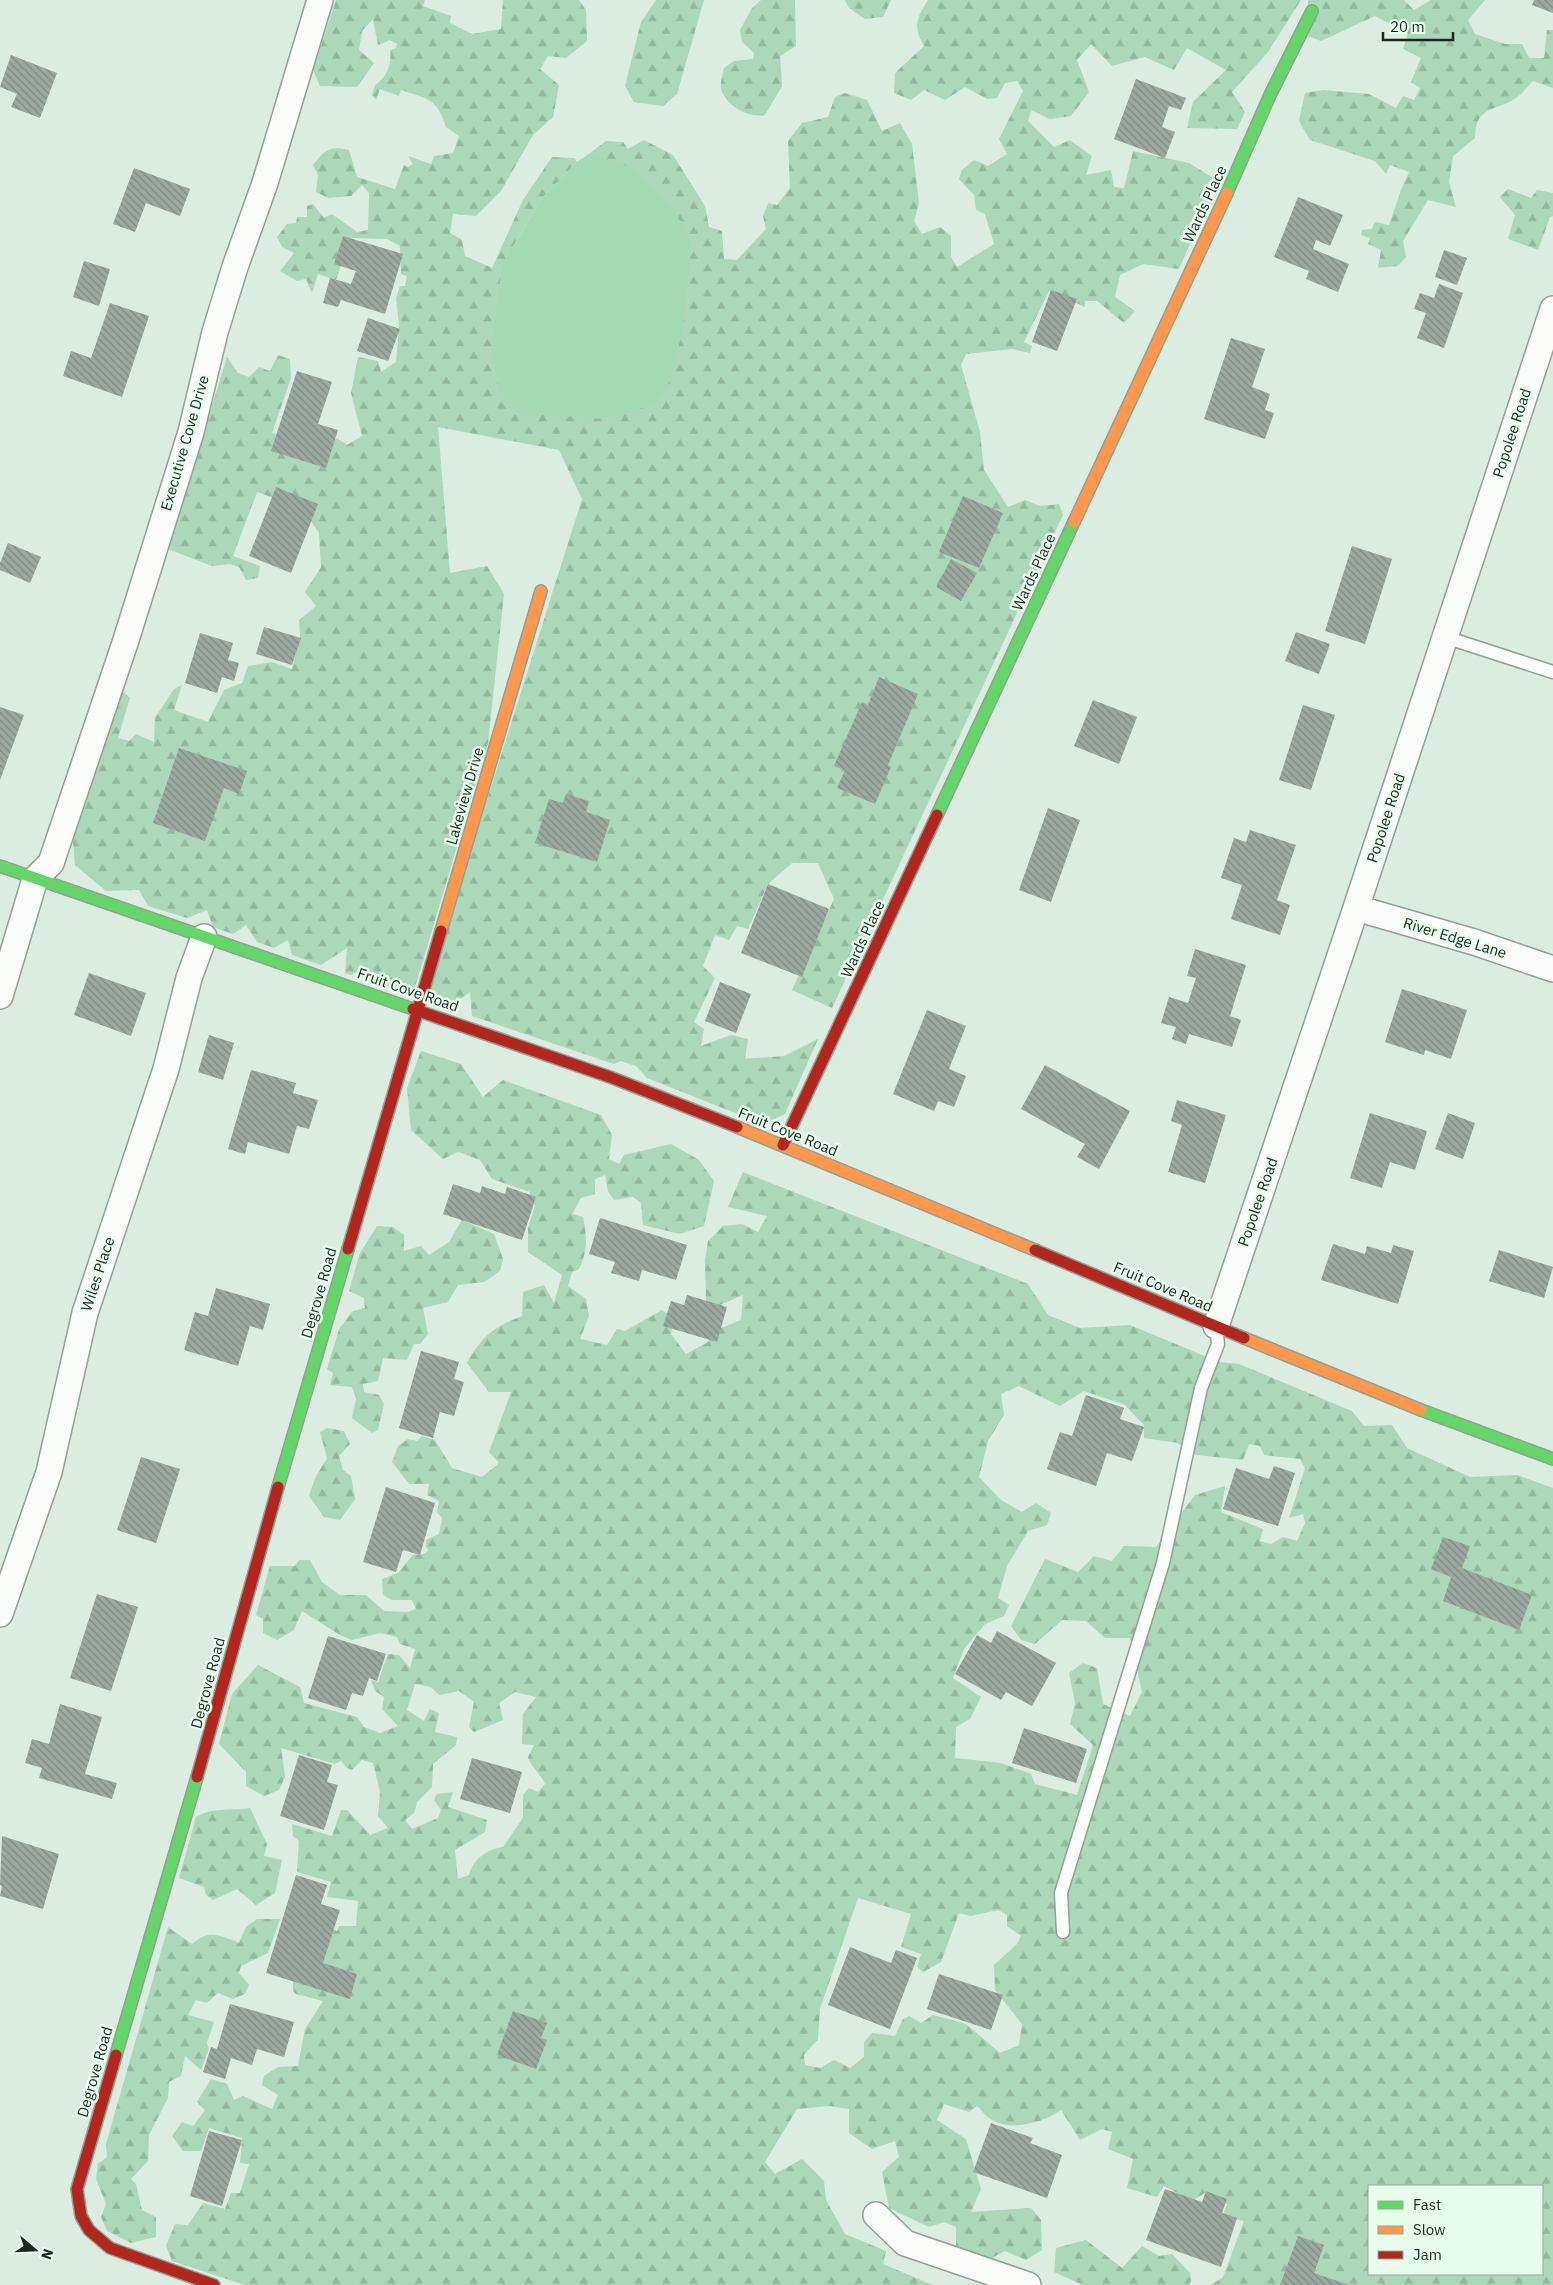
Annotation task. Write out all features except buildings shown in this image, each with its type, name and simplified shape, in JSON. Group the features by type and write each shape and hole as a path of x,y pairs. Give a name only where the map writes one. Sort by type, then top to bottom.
{"street":[{"name":"Executive Cove Drive","path":"35,878 51,863 126,640 191,432 215,332 234,267 265,183 320,0"},
{"name":"Wards Place","path":"783,1145 1240,164 1270,95 1312,11"},
{"name":"Popolee Road","path":"1216,1326 1553,309"},
{"name":"Lakeview Drive","path":"417,1009 541,591"},
{"name":"Fruit Cove Road","path":"0,866 610,1076 783,1145 1376,1393 1553,1459"},
{"path":"0,996 35,878"},
{"name":"River Edge Lane","path":"1356,908 1474,942 1553,969"},
{"name":"Wiles Place","path":"0,1614 49,1472 85,1313 166,1069 189,978 204,937"},
{"name":"Degrove Road","path":"214,2285 110,2248 95,2238 84,2224 78,2207 77,2189 206,1746 275,1496 417,1009"},
{"path":"876,2215 905,2243 1028,2285"}],"lane":[{"path":"1445,637 1553,672"},
{"path":"1063,1932 1061,1893 1162,1563 1201,1388 1218,1344 1216,1326"}],"green space":[{"path":"336,0 425,0 423,6 451,16 450,23 472,34 501,29 503,0 579,0 586,10 587,41 566,58 548,56 540,69 559,85 553,117 533,135 501,191 476,216 453,214 450,233 462,240 465,256 492,268 523,200 552,157 575,158 577,162 543,197 512,248 597,156 586,156 606,141 623,142 628,149 644,140 673,155 705,206 709,227 722,231 724,259 737,260 766,229 763,216 768,203 777,205 790,188 788,141 802,123 828,117 835,97 845,93 867,100 882,131 900,123 912,144 919,203 914,221 922,234 940,227 951,236 951,257 957,267 994,244 985,214 976,210 974,195 959,179 962,170 974,160 988,166 1007,154 999,139 1023,91 1017,81 1005,83 997,98 987,99 965,87 945,100 924,90 911,100 894,93 895,73 924,46 918,33 917,23 928,0 1301,0 1268,52 1232,92 1245,112 1237,129 1187,128 1193,102 1226,70 1187,48 1174,70 1145,57 1112,66 1091,44 1077,60 1089,92 1071,116 1050,119 1031,110 1028,121 1054,147 1070,140 1092,156 1086,175 1111,170 1114,187 1124,188 1133,151 1189,163 1218,181 1179,269 1143,264 1120,275 1115,297 1135,311 1124,323 1097,301 1085,301 1085,307 1049,291 1024,342 1032,346 1030,353 1012,349 966,354 961,365 980,432 984,470 1008,507 1025,500 1040,506 1059,504 1063,515 832,1008 792,990 834,899 818,863 792,863 768,884 748,929 737,926 729,940 715,935 703,966 715,978 694,1022 704,1029 701,1046 731,1035 748,1039 745,1059 784,1056 818,1039 785,1114 763,1124 647,1078 636,1066 621,1061 614,1064 472,1016 470,992 448,1009 425,996 582,499 559,450 438,427 450,573 487,566 504,594 488,743 413,994 389,987 382,976 366,980 361,970 351,975 345,973 347,948 321,965 292,955 288,940 274,948 257,942 246,925 233,934 213,927 207,910 187,918 148,906 139,890 106,891 75,865 73,841 122,691 130,698 118,738 129,741 136,734 154,742 155,718 174,689 182,685 174,710 208,722 224,690 242,683 248,666 272,662 292,669 300,636 299,620 316,606 305,592 321,567 319,533 302,508 257,492 233,556 260,566 258,578 246,580 239,567 230,564 212,566 168,549 227,357 238,373 249,377 259,367 270,371 278,355 290,359 291,378 272,433 313,448 328,446 337,438 347,445 362,436 351,393 358,357 378,361 381,372 396,362 399,326 396,298 400,286 405,286 407,276 401,274 400,246 387,239 350,238 336,280 318,274 312,293 306,279 297,281 280,271 294,253 282,247 277,237 287,224 296,223 297,217 307,217 307,206 313,204 324,218 332,214 357,232 368,230 369,193 362,185 351,196 328,198 316,192 318,175 313,165 324,152 337,148 349,150 357,177 395,189 404,165 408,167 413,164 408,156 431,164 434,156 453,153 459,136 446,127 439,110 425,98 401,90 399,96 380,89 376,100 372,95 375,85 388,70 390,50 396,48 397,44 390,40 378,45 373,19 362,31 359,50 374,63 357,87 320,86 313,70"},
{"path":"656,0 704,0 677,94 663,106 634,102 625,86 641,22"},
{"path":"761,0 795,0 796,46 780,56 782,86 765,115 752,115 738,109 727,100 721,88 721,81 724,68 734,61 753,59 754,53 742,42 740,30 752,8"},
{"path":"845,0 891,0 883,17 865,19 849,8"},
{"path":"1308,0 1404,0 1414,10 1431,0 1485,0 1468,20 1475,34 1505,44 1522,44 1529,58 1544,58 1547,30 1553,30 1553,88 1533,81 1516,98 1482,115 1478,120 1475,138 1453,156 1449,182 1456,207 1428,200 1403,241 1406,257 1398,266 1378,268 1381,250 1368,244 1370,238 1361,235 1362,230 1372,229 1375,222 1389,225 1409,172 1390,165 1386,174 1375,161 1310,140 1299,121 1305,93 1323,90 1369,94 1396,108 1403,96 1414,100 1420,88 1411,82 1421,58 1403,49 1408,33 1375,16 1321,41 1308,36"},
{"path":"1508,189 1531,198 1537,190 1553,193 1553,216 1550,217 1538,250 1508,239 1515,215 1500,197"},
{"path":"421,1051 461,1064 483,1097 503,1080 601,1115 612,1135 609,1159 619,1164 624,1155 671,1144 699,1160 714,1181 704,1226 680,1234 643,1225 641,1203 633,1197 614,1200 608,1191 605,1175 595,1179 595,1194 581,1198 572,1214 583,1217 586,1237 585,1249 579,1269 572,1272 568,1286 586,1299 589,1316 580,1339 607,1345 617,1329 625,1331 662,1310 674,1318 671,1334 686,1354 708,1342 714,1331 741,1320 743,1295 711,1309 706,1302 705,1260 708,1241 723,1226 742,1224 758,1232 767,1216 728,1207 743,1172 1028,1284 1048,1315 1080,1328 1130,1325 1219,1362 1239,1364 1352,1411 1364,1426 1392,1425 1407,1448 1470,1477 1517,1475 1553,1488 1553,2285 1211,2285 1223,2277 1244,2221 1223,2215 1227,2204 1205,2193 1192,2201 1164,2186 1157,2197 1127,2188 1133,2159 1108,2149 1112,2132 1102,2129 1080,2140 1061,2110 1045,2119 1015,2125 996,2122 977,2106 969,2112 944,2104 937,2120 966,2139 981,2189 971,2212 1031,2208 1041,2220 1042,2250 1026,2260 1005,2251 990,2259 956,2248 956,2227 944,2222 929,2227 889,2208 882,2172 899,2157 895,2141 872,2149 849,2133 849,2109 830,2106 797,2109 765,2162 775,2174 802,2159 824,2181 826,2200 845,2234 886,2251 883,2264 933,2285 245,2285 172,2261 166,2246 175,2224 188,2225 203,2203 225,2209 231,2193 240,2193 249,2164 240,2163 242,2138 209,2128 201,2151 183,2151 172,2136 182,2122 193,2126 205,2110 197,2102 211,2079 227,2084 234,2100 243,2096 272,2109 278,2095 262,2085 264,2076 278,2067 298,2066 305,2029 323,2001 296,1994 293,1991 293,1978 319,1925 337,1931 339,1926 356,1926 358,1901 327,1897 331,1882 297,1872 299,1841 293,1836 292,1824 332,1836 341,1810 347,1810 370,1835 388,1828 378,1816 380,1792 373,1763 362,1760 352,1770 347,1768 341,1761 335,1764 281,1748 285,1777 279,1790 264,1796 246,1786 246,1772 219,1744 232,1694 258,1665 300,1687 304,1703 357,1717 364,1727 380,1733 398,1726 382,1709 384,1697 375,1691 371,1680 378,1682 388,1654 399,1655 410,1668 415,1649 400,1644 397,1637 380,1633 352,1640 340,1635 302,1611 294,1630 277,1640 263,1633 263,1619 256,1615 270,1566 295,1566 299,1560 310,1560 322,1582 340,1595 366,1595 384,1611 408,1612 416,1609 412,1600 392,1600 383,1595 382,1579 398,1573 413,1555 424,1554 429,1550 426,1547 426,1540 439,1534 442,1518 437,1512 439,1501 427,1495 429,1484 409,1484 392,1462 398,1446 408,1439 417,1441 422,1436 435,1440 452,1468 482,1477 499,1463 489,1452 511,1392 489,1392 467,1363 478,1346 490,1333 522,1316 523,1292 544,1285 554,1303 562,1275 528,1252 528,1228 535,1205 528,1201 530,1192 492,1179 480,1160 458,1152 443,1159 411,1130 407,1088","holes":["1019,1386 1060,1406 1084,1391 1125,1405 1144,1425 1144,1438 1178,1443 1196,1455 1243,1460 1249,1444 1260,1446 1264,1455 1300,1459 1305,1468 1289,1518 1303,1514 1305,1523 1297,1541 1283,1537 1271,1544 1260,1541 1263,1529 1221,1512 1225,1486 1195,1495 1156,1547 1124,1546 1112,1561 1094,1556 1078,1572 1045,1559 1011,1626 1021,1640 1035,1644 1062,1620 1086,1621 1105,1638 1130,1638 1142,1692 1130,1716 1103,1704 1097,1668 1083,1663 1069,1673 1075,1703 1070,1724 1093,1745 1077,1795 1035,1784 1031,1774 1001,1763 955,1758 956,1727 970,1719 981,1697 953,1678 964,1649 985,1624 1004,1616 1009,1605 998,1598 1007,1566 1028,1531 1047,1525 1051,1513 1036,1503 1022,1512 1001,1500 979,1477 988,1441 1004,1415 1001,1394","415,1684 431,1687 439,1695 459,1691 474,1702 469,1727 474,1732 503,1720 499,1703 515,1692 536,1697 523,1714 522,1744 534,1745 528,1757 545,1784 538,1792 529,1788 523,1795 523,1818 503,1847 491,1850 477,1859 469,1875 458,1879 455,1850 485,1832 487,1820 448,1807 453,1792 437,1794 434,1800 441,1810 438,1818 412,1829 405,1820 414,1813 417,1802 432,1787 433,1764 456,1745 457,1737 435,1732 439,1713 430,1709 424,1721 407,1710","858,1898 911,1914 901,1947 921,1954 917,1967 923,1972 941,1962 959,1913 971,1916 998,1910 1007,1915 1007,1926 1021,1936 1017,1944 994,1965 995,1990 1022,2024 1019,2045 1000,2053 966,2024 933,2015 921,2023 909,2016 903,2019 895,2036 872,2033 864,2042 864,2057 850,2068 834,2060 820,2068 805,2065 804,2055 818,2039 820,2009"]},
{"path":"462,1220 494,1234 503,1259 500,1271 484,1282 458,1285 448,1302 423,1308 428,1334 420,1344 414,1344 407,1360 383,1358 378,1381 363,1384 364,1392 379,1395 384,1404 378,1430 372,1433 352,1418 356,1399 352,1387 330,1385 333,1373 327,1369 339,1329 353,1311 365,1308 364,1298 349,1291 360,1253 377,1226 393,1227 404,1235 404,1251 421,1246 429,1255 449,1242"},
{"path":"327,1428 344,1431 350,1444 339,1456 343,1470 351,1476 355,1499 340,1520 324,1517 309,1496 315,1478 327,1458 320,1432"},
{"path":"250,1808 267,1844 264,1856 282,1860 275,1893 256,1905 237,1889 213,1900 206,1895 204,1887 179,1878 196,1817 215,1811"},
{"path":"257,1919 280,1919 268,1953 241,1966 239,1973 249,1985 245,1994 233,1999 218,1993 207,2003 196,2000 188,2015 214,2022 207,2043 209,2049 201,2070 185,2056 181,2076 169,2082 168,2098 149,2135 148,2161 131,2179 136,2184 142,2210 156,2217 156,2237 131,2243 107,2231 101,2217 106,2204 96,2179 98,2164 107,2157 106,2144 168,1927 192,1944 198,1939 209,1935 220,1936 239,1943 246,1927"},
{"path":"1086,2240 1122,2268 1142,2246 1159,2256 1172,2254 1190,2273 1191,2281 1189,2285 1083,2285 1054,2272 1056,2248"}],"shaded area":[{"path":"586,156 597,156 630,167 665,198 684,227 691,247 682,334 668,385 654,405 603,419 518,413 499,389 492,350 501,272 512,248 543,197 577,162"}],"traffic: fast":[{"path":"1227,193 1270,95 1312,11"},
{"path":"937,815 1074,522"},
{"path":"0,866 413,1009"},
{"path":"278,1487 348,1249"},
{"path":"1421,1410 1553,1459"},
{"path":"116,2055 197,1777"}],"traffic: slow":[{"path":"1074,522 1227,193"},
{"path":"441,931 541,591"},
{"path":"737,1127 1035,1250"},
{"path":"1244,1338 1421,1410"}],"traffic: jam":[{"path":"783,1145 937,815"},
{"path":"348,1249 441,931"},
{"path":"413,1009 610,1077 737,1127"},
{"path":"1035,1250 1244,1338"},
{"path":"197,1777 278,1487"},
{"path":"116,2055 77,2189 81,2216 89,2230 110,2248 214,2285"}]}
